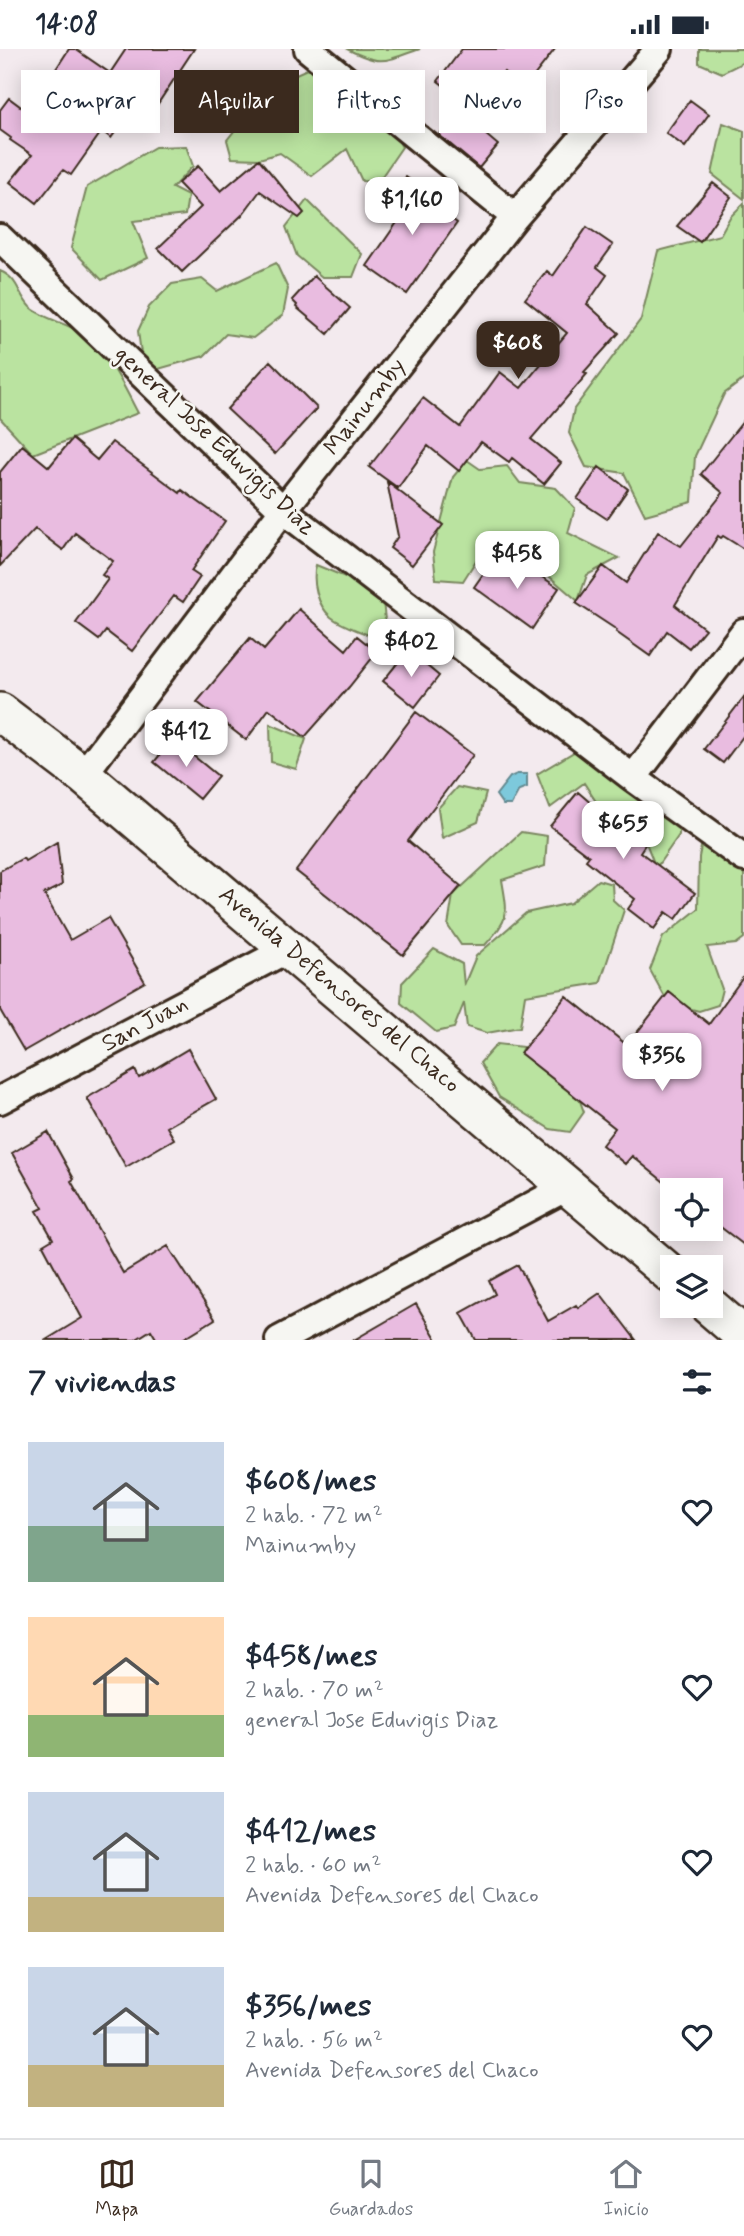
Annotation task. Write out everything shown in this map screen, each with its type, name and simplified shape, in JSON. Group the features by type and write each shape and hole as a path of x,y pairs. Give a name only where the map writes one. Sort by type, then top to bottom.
{"main road":[{"name":"Avenida Defensores del Chaco","path":"0,712 83,775 660,1265"},
{"path":"723,1318 744,1336"}],"street":[{"path":"308,49 515,217"},
{"name":"Mainumby","path":"83,775 283,510 515,217 660,49"},
{"name":"general Jose Eduvigis Diaz","path":"0,238 283,510 633,778 744,859"},
{"path":"633,778 744,632"},
{"name":"San Juan","path":"0,1100 290,949"},
{"path":"279,1340 569,1186"}],"green space":[{"path":"347,49 420,49 398,57 376,60"},
{"path":"699,49 744,49 744,62 722,73 699,63"},
{"path":"332,58 341,70 313,70 313,133 394,133 402,147 378,182 362,181 347,149 312,176 280,153 259,159 232,158 227,140 233,133 299,133 299,73"},
{"path":"723,123 744,131 744,199 712,174"},
{"path":"186,146 193,166 172,188 188,196 185,215 133,221 148,258 102,280 71,248 87,187 155,147"},
{"path":"307,200 362,254 353,277 322,277 297,256 286,227"},
{"path":"744,203 744,379 724,394 695,456 692,502 645,515 624,473 586,467 569,433 574,409 641,319 658,251 720,235 730,217"},
{"path":"276,263 288,289 283,315 253,338 226,334 204,356 155,370 142,361 138,331 149,307 172,284 202,279 217,291"},
{"path":"0,271 11,278 34,311 78,331 98,347 138,413 33,454 0,418"},
{"path":"467,460 480,469 507,466 520,483 556,488 575,508 568,533 619,558 587,575 578,601 530,560 495,557 482,551 463,581 436,579 433,552 453,477"},
{"path":"316,565 382,592 385,620 373,637 341,623 326,612 317,593"},
{"path":"270,724 306,739 296,769 271,762"},
{"path":"579,749 679,820 679,835 656,868 639,831 609,822 584,783 550,808 537,774"},
{"path":"457,787 486,793 478,822 442,838 438,808"},
{"path":"521,832 547,836 545,866 502,880 506,909 503,922 485,945 461,945 448,926 453,895"},
{"path":"703,837 744,858 744,938 736,944 707,947 722,989 718,1005 699,1011 668,1003 650,970 663,937 698,909 699,857"},
{"path":"598,880 612,884 613,900 624,910 600,983 525,995 520,1027 487,1033 467,1027 464,1003 454,1028 436,1032 401,1003 402,983 434,949 462,964 464,985 476,956 526,913 571,903"},
{"path":"497,1044 523,1047 520,1053 573,1082 584,1112 570,1132 550,1129 499,1097 480,1063"}],"water":[{"path":"527,774 527,787 519,790 511,805 503,805 496,795 510,777"}],"building":[{"path":"69,49 75,49 106,70 55,70"},
{"path":"126,49 194,49 180,70 174,70 174,79 160,100 160,70 112,70"},
{"path":"462,49 555,49 539,70 446,70"},
{"path":"9,98 21,107 21,133 101,133 71,175 63,170 37,203 10,182 32,155 0,130 0,110"},
{"path":"690,100 709,114 685,147 666,133"},
{"path":"484,133 498,145 479,168 439,135"},
{"path":"259,159 304,213 299,218 260,191 242,215 182,272 158,248 201,207 178,183 198,166 221,191"},
{"path":"406,177 446,206 442,211 457,223 407,294 367,266 407,208 392,197"},
{"path":"713,183 731,197 700,242 677,226"},
{"path":"587,227 613,245 597,267 607,275 587,304 619,333 531,439 561,463 544,484 512,458 509,462 481,442 459,471 428,446 398,488 369,467 423,398 460,427 500,372 521,388 567,333 525,299 547,271 553,276"},
{"path":"314,276 350,308 328,334 296,307 292,300"},
{"path":"270,361 317,408 275,454 227,409"},
{"path":"744,420 744,549 723,536 718,536 675,605 705,629 689,648 667,631 650,656 576,603 603,566 626,583 658,532 681,546 723,493 701,474"},
{"path":"72,439 97,460 112,442 180,493 182,490 225,521 191,571 200,577 183,602 174,596 132,651 106,631 99,640 76,623 108,579 102,575 113,561 75,533 63,550 35,529 0,566 0,472 22,445 49,467"},
{"path":"599,467 628,489 607,519 577,499"},
{"path":"387,482 443,525 412,565 390,548 398,536"},
{"path":"495,557 520,574 525,566 559,588 532,629 474,587"},
{"path":"299,609 346,650 357,636 377,652 305,737 269,709 246,740 197,702 250,638 264,650"},
{"path":"408,650 439,676 415,707 383,681"},
{"path":"744,697 744,735 723,763 704,749"},
{"path":"416,712 473,755 408,841 461,886 403,955 296,871"},
{"path":"173,739 218,776 199,799 154,762"},
{"path":"578,792 615,824 618,820 646,843 640,852 695,893 676,919 666,912 654,929 628,909 635,899 586,860 589,856 550,826"},
{"path":"57,842 62,885 44,894 70,940 108,918 145,982 24,1051 0,1010 0,871 23,858 25,861"},
{"path":"744,976 744,1245 723,1229 723,1178 660,1179 632,1156 625,1164 602,1145 615,1128 520,1053 566,996 627,1045 669,992 709,1024"},
{"path":"188,1049 216,1099 167,1127 174,1139 126,1167 87,1098 135,1070 139,1078"},
{"path":"48,1132 74,1179 71,1181 123,1273 168,1246 215,1319 181,1340 157,1340 151,1330 135,1340 46,1340 82,1318 43,1245 53,1239 37,1211 43,1208 12,1153"},
{"path":"518,1265 548,1321 576,1305 578,1308 600,1293 636,1340 476,1340 461,1313 495,1294 489,1281"},
{"path":"416,1304 437,1340 354,1340"}]}
